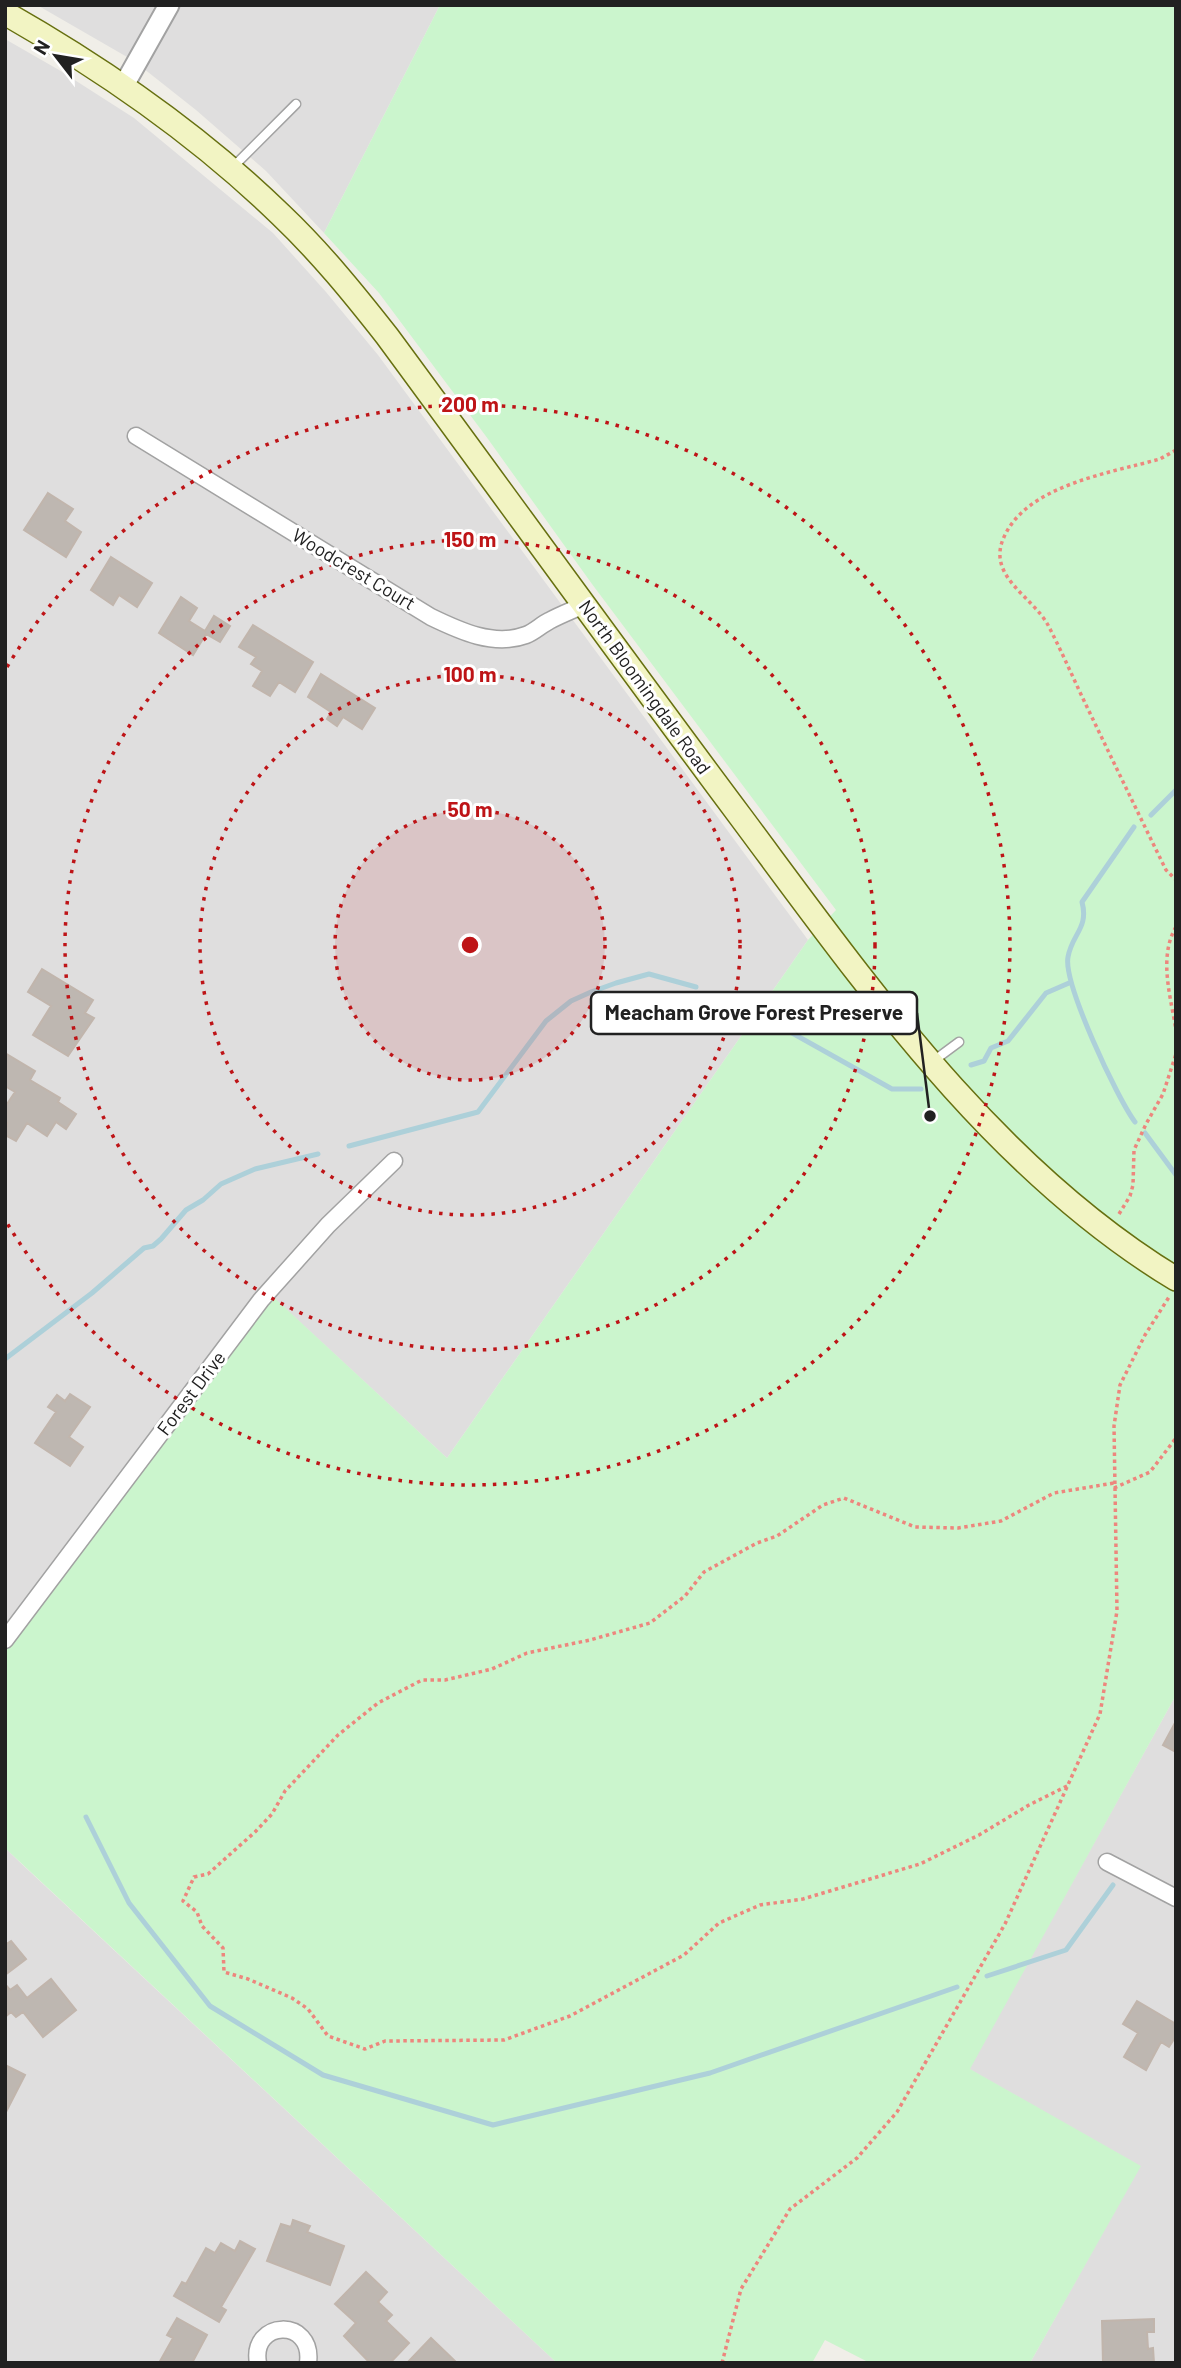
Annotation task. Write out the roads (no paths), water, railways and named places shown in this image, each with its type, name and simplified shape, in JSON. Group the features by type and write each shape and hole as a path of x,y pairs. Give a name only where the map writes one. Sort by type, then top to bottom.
{"main road":[{"name":"North Bloomingdale Road","path":"5,13 124,85 183,129 283,216 350,289 809,909 932,1062 992,1130 1045,1182 1173,1288"}],"street":[{"path":"124,85 169,5"},
{"name":"Woodcrest Court","path":"136,436 455,629 483,638 504,639 526,635 550,620 584,605"},
{"name":"Forest Drive","path":"5,1640 261,1300 328,1225 394,1161"},
{"path":"1107,1862 1176,1898"},
{"path":"258,2363 257,2352 265,2336 280,2329 289,2329 303,2338 308,2345 308,2363"}],"lane":[{"path":"231,169 296,104"},
{"path":"932,1062 959,1042"}],"waterway":[{"path":"1151,815 1176,790"},
{"path":"1134,827 1082,902 1082,925 1068,957 1069,971 1082,1014 1105,1066 1135,1122"},
{"path":"349,1146 478,1112 546,1021 571,1001 616,983 649,974 696,987"},
{"path":"971,1065 984,1061 991,1048 1008,1041 1046,993 1069,983"},
{"path":"724,998 742,1005 892,1089 921,1089"},
{"path":"1145,1133 1176,1175"},
{"path":"5,1359 92,1293 144,1248 153,1246 186,1210 203,1200 221,1184 255,1169 318,1154"},
{"path":"86,1817 129,1903 210,2006 323,2075 493,2125 710,2073 957,1987"},
{"path":"987,1976 1066,1950 1113,1885"}],"place":[{"name":"Meacham Grove Forest Preserve","path":"930,1116"}]}
